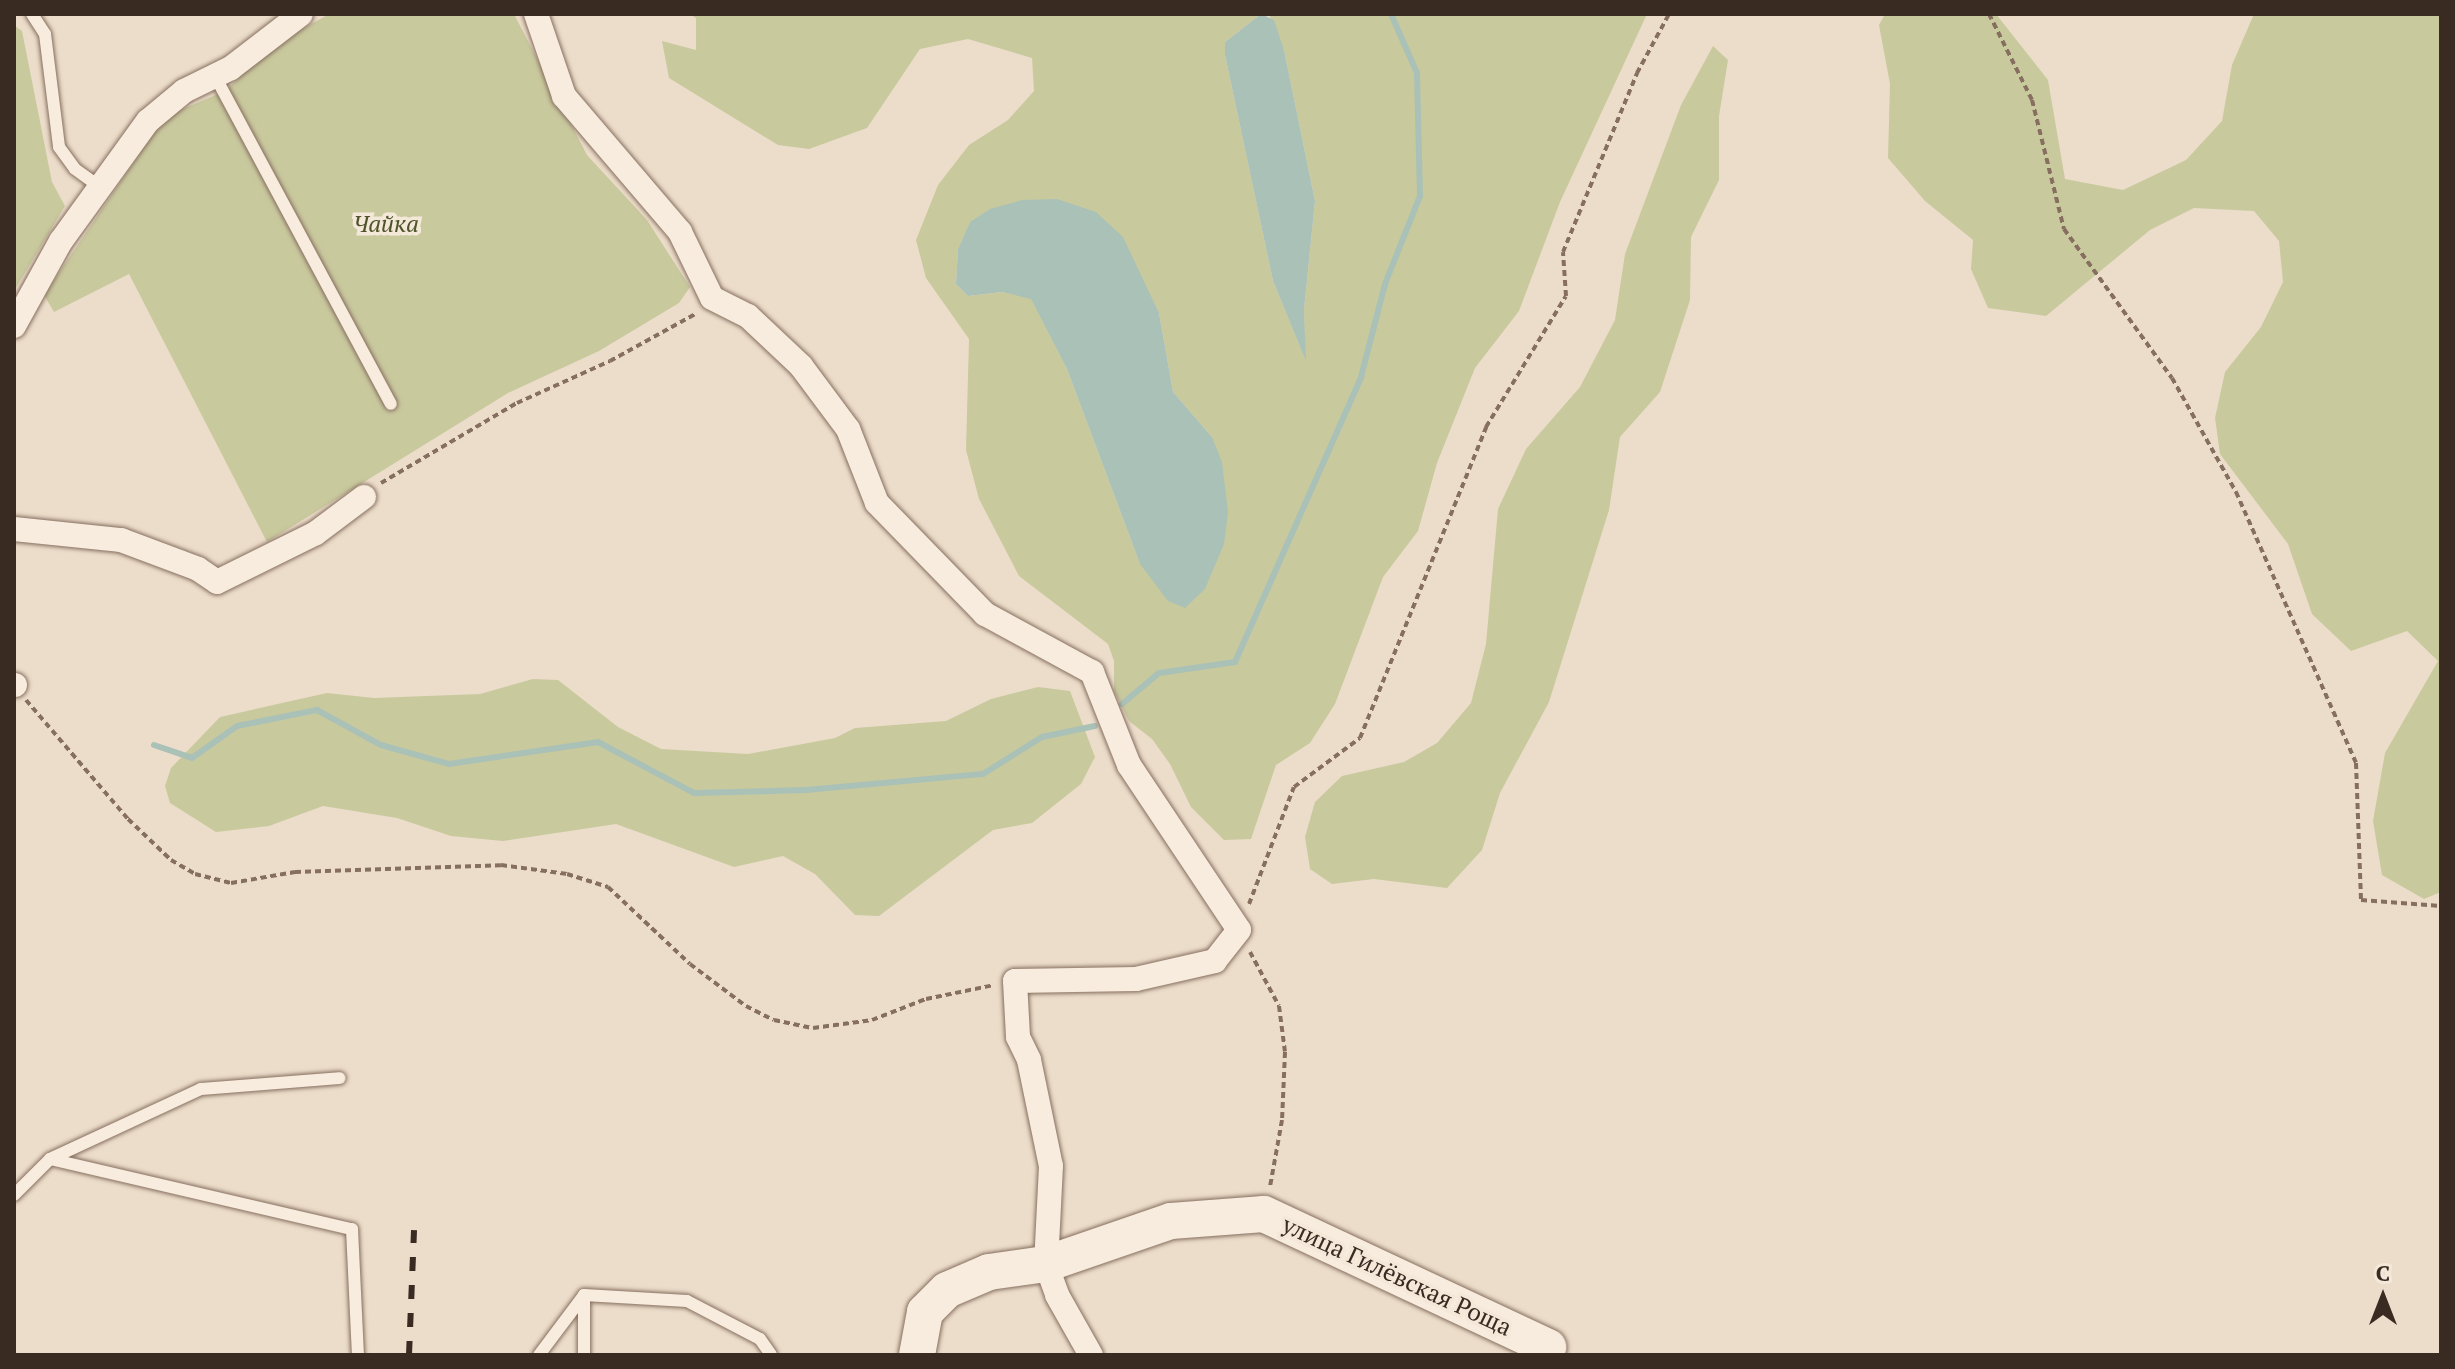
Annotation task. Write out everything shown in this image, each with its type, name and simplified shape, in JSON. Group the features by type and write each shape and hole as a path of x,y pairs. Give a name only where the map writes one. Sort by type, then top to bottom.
{"street":[{"path":"14,326 61,241 148,121 184,91 215,76 301,14"},
{"path":"536,14 564,96 598,142 680,232 712,298 748,316 801,366 848,429 877,503 985,614 1092,672 1129,765 1239,930 1215,961 1136,979 1015,981 1018,1037 1029,1060 1052,1177 1046,1264 1057,1295 1091,1355"},
{"path":"14,529 121,540 198,569 217,582 316,533 364,497"},
{"name":"улица Гилёвская Роща","path":"917,1355 925,1312 947,1290 989,1272 1046,1264 1171,1221 1264,1214 1555,1352"}],"lane":[{"path":"32,14 45,34 59,147 75,169 100,187"},
{"path":"215,76 391,404"},
{"path":"14,1195 50,1159 201,1089 340,1078"},
{"path":"50,1159 352,1229 358,1355"},
{"path":"539,1355 584,1295"},
{"path":"584,1295 584,1355"},
{"path":"584,1295 687,1301 760,1339 771,1355"}],"path":[{"path":"1264,1214 1282,1120 1285,1052 1279,1006 1239,930 1294,787 1360,738 1486,427 1566,296 1563,252 1637,73 1669,14"},
{"path":"1989,14 2032,100 2064,229 2172,378 2236,492 2356,763 2361,900 2441,906"},
{"path":"364,497 517,403 561,384 697,313 712,298"},
{"path":"14,685 128,819 171,860 195,874 231,883 295,872 501,865 567,874 608,887 690,964 746,1006 774,1020 813,1028 872,1020 926,999 1015,981"}],"green space":[{"name":"Чайка","path":"329,14 514,14 587,155 647,220 690,287 679,303 599,351 508,393 267,542 129,274 54,312 44,295 155,131 176,112 225,91 271,47"},
{"path":"689,14 1261,14 1225,42 1225,55 1273,281 1305,358 1304,310 1315,201 1284,50 1269,14 1647,14 1560,202 1519,311 1475,368 1437,463 1418,531 1383,577 1335,704 1310,743 1276,765 1251,839 1224,840 1191,807 1170,764 1152,739 1129,721 1114,691 1114,661 1108,644 1019,576 979,499 966,450 969,339 926,278 916,240 938,185 969,145 1008,120 1034,91 1032,58 968,39 920,49 867,128 809,149 778,145 669,78 662,41 696,50 696,18","holes":["970,223 1159,313 1173,392 1212,437 1140,564 1067,369 1031,298 1002,292 968,296 956,284 958,249"]},
{"path":"1885,14 1996,14 2048,80 2065,179 2123,190 2186,160 2222,121 2232,65 2254,14 2441,14 2441,892 2424,899 2382,875 2373,821 2385,753 2438,661 2407,631 2351,651 2312,614 2288,544 2220,454 2215,418 2225,372 2261,327 2283,282 2279,241 2254,211 2194,208 2150,230 2046,316 1988,308 1971,269 1973,240 1925,201 1888,158 1890,84 1879,25"},
{"path":"14,25 22,31 52,182 65,206 14,291"},
{"path":"1713,46 1728,60 1719,116 1719,180 1691,237 1690,300 1660,392 1620,437 1609,510 1549,702 1500,793 1482,850 1447,888 1374,879 1332,884 1310,869 1305,837 1315,802 1342,776 1404,762 1437,743 1471,703 1486,644 1498,509 1526,449 1580,387 1615,320 1625,254 1681,105"},
{"path":"533,679 558,680 618,727 661,749 748,754 835,738 855,728 946,721 991,699 1038,687 1070,691 1095,757 1081,784 1032,823 993,830 879,916 855,915 815,874 783,856 734,867 616,824 503,841 451,836 397,818 323,806 269,826 216,832 170,803 165,786 171,768 220,717 327,693 374,698 480,694"}],"shaded area":[{"path":"1261,14 1274,20 1284,50 1315,201 1304,310 1306,361 1273,281 1225,55 1225,42"},
{"path":"1057,199 1096,212 1123,237 1159,313 1173,392 1212,437 1222,462 1228,512 1224,544 1205,589 1185,608 1168,601 1140,564 1067,369 1031,299 1002,292 968,296 956,284 958,249 970,222 990,209 1022,200"}],"waterway":[{"path":"1122,704 1159,673 1235,662 1361,377 1385,284 1420,196 1417,73 1391,14"},
{"path":"154,745 192,758 237,726 317,710 381,745 449,764 598,742 694,793 806,790 983,774 1042,737 1095,726"}],"railway":[{"path":"409,1355 414,1230"}]}
